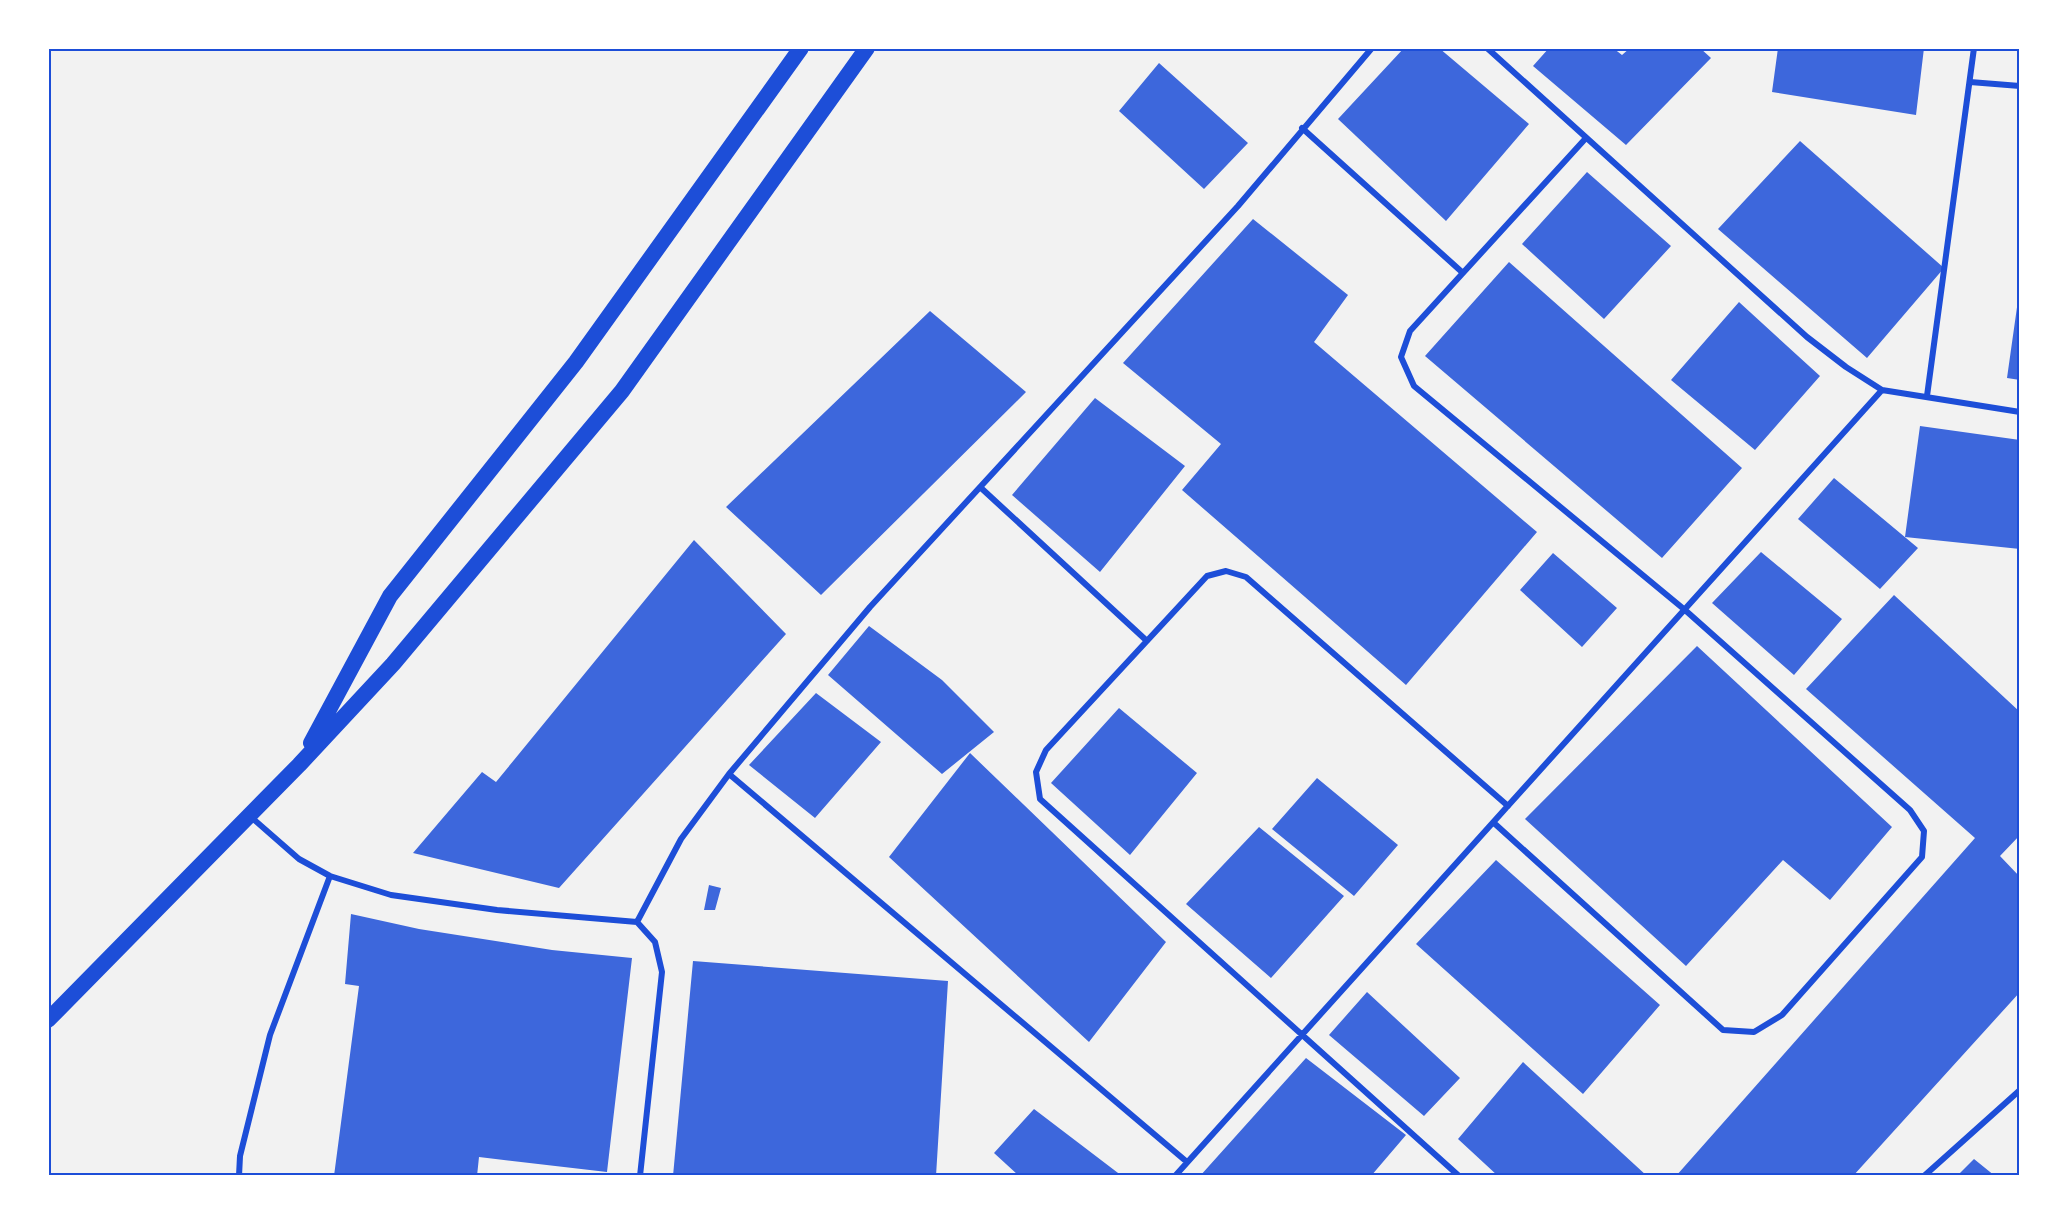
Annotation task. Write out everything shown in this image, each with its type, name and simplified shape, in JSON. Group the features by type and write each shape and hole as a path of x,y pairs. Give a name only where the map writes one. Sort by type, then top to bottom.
{"highway":[{"path":"299,765 390,596 576,362 801,48"},
{"path":"48,1020 299,765 393,664 622,391 867,48"}],"street":[{"path":"637,922 681,839 729,774 870,607 1238,206 1372,48"},
{"path":"1487,48 1807,337 1846,367 1882,390 2020,412"},
{"path":"1927,396 1974,48"},
{"path":"1970,82 2020,86"},
{"path":"1302,128 1463,273"},
{"path":"1494,823 1723,1030 1754,1032 1782,1015 1922,857 1924,831 1910,810 1685,610 1414,386 1401,357 1410,331 1586,138"},
{"path":"1175,1176 1882,390"},
{"path":"980,487 1147,641"},
{"path":"1459,1176 1040,799 1036,772 1046,750 1207,576 1226,571 1246,577 1508,806"},
{"path":"729,774 1187,1162"},
{"path":"249,815 299,859 330,876 392,895 497,910 637,922 655,942 662,972 640,1176"},
{"path":"239,1176 240,1156 270,1035 330,876"},
{"path":"1924,1176 2020,1090"}],"building":[{"path":"1404,48 1439,48 1529,124 1446,221 1338,119"},
{"path":"1549,48 1613,48 1622,55 1630,48 1700,48 1711,58 1626,145 1533,66"},
{"path":"1778,48 1924,48 1916,115 1772,92"},
{"path":"1159,63 1248,143 1204,189 1119,111"},
{"path":"1800,141 1944,268 1867,358 1718,229"},
{"path":"1587,172 1671,246 1604,319 1522,244"},
{"path":"1253,219 1348,295 1314,342 1537,532 1406,685 1182,490 1221,444 1123,363"},
{"path":"1509,262 1742,468 1662,558 1425,356"},
{"path":"2020,293 2020,380 2007,378"},
{"path":"1739,302 1820,376 1755,450 1671,380"},
{"path":"930,311 1026,392 821,595 726,507"},
{"path":"1095,398 1185,466 1100,572 1012,495"},
{"path":"1920,426 2020,440 2020,549 1905,537"},
{"path":"1834,478 1918,548 1880,589 1798,519"},
{"path":"694,540 786,634 559,888 413,853 482,772 496,782"},
{"path":"1761,552 1842,619 1794,675 1712,603"},
{"path":"1553,553 1617,608 1582,647 1520,590"},
{"path":"1894,595 2020,712 2020,835 2000,856 2020,877 2020,992 1853,1176 1676,1176 1975,838 1806,689"},
{"path":"869,626 942,680 994,732 942,774 828,675"},
{"path":"1697,646 1892,827 1830,900 1783,860 1686,966 1525,819"},
{"path":"816,693 881,742 815,818 749,765"},
{"path":"1119,708 1197,773 1130,855 1051,783"},
{"path":"970,753 1166,942 1089,1042 889,857"},
{"path":"1317,778 1398,845 1354,896 1272,829"},
{"path":"1259,827 1344,896 1271,978 1186,904"},
{"path":"1496,860 1660,1005 1583,1094 1416,944"},
{"path":"709,885 721,888 715,910 704,910"},
{"path":"351,914 419,929 552,950 632,958 607,1172 479,1157 477,1176 334,1176 359,986 345,984"},
{"path":"693,961 948,981 936,1176 673,1176"},
{"path":"1367,992 1460,1078 1424,1116 1329,1035"},
{"path":"1306,1058 1406,1135 1371,1176 1200,1176"},
{"path":"1523,1062 1647,1176 1498,1176 1458,1139"},
{"path":"1034,1109 1122,1176 1019,1176 994,1153"},
{"path":"1974,1159 1995,1176 1957,1176"}]}
